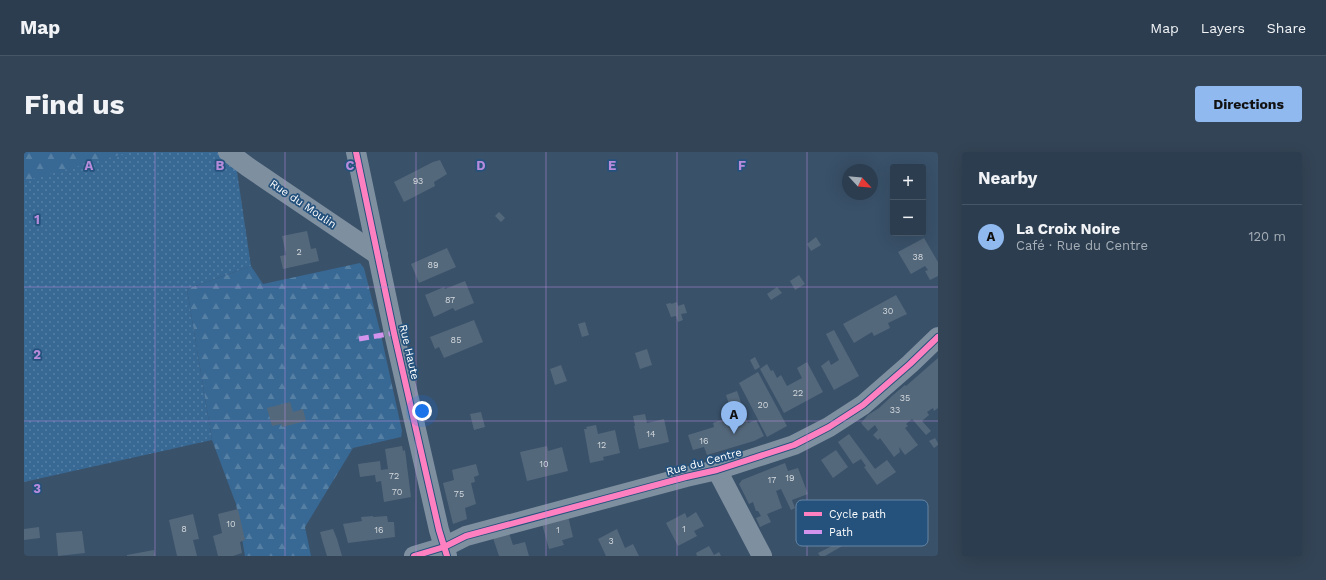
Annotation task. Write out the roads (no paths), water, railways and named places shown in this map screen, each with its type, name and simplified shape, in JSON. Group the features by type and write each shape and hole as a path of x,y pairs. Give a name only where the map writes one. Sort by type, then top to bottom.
{"street":[{"name":"Rue du Moulin","path":"228,152 378,255"},
{"name":"Rue Haute","path":"356,152 394,333 445,551"},
{"name":"Rue du Centre","path":"414,556 445,551 466,536 717,470 794,446 829,427 863,405 938,337"},
{"path":"717,470 762,556"}],"place":[{"name":"La Croix Noire","path":"734,434"}]}
